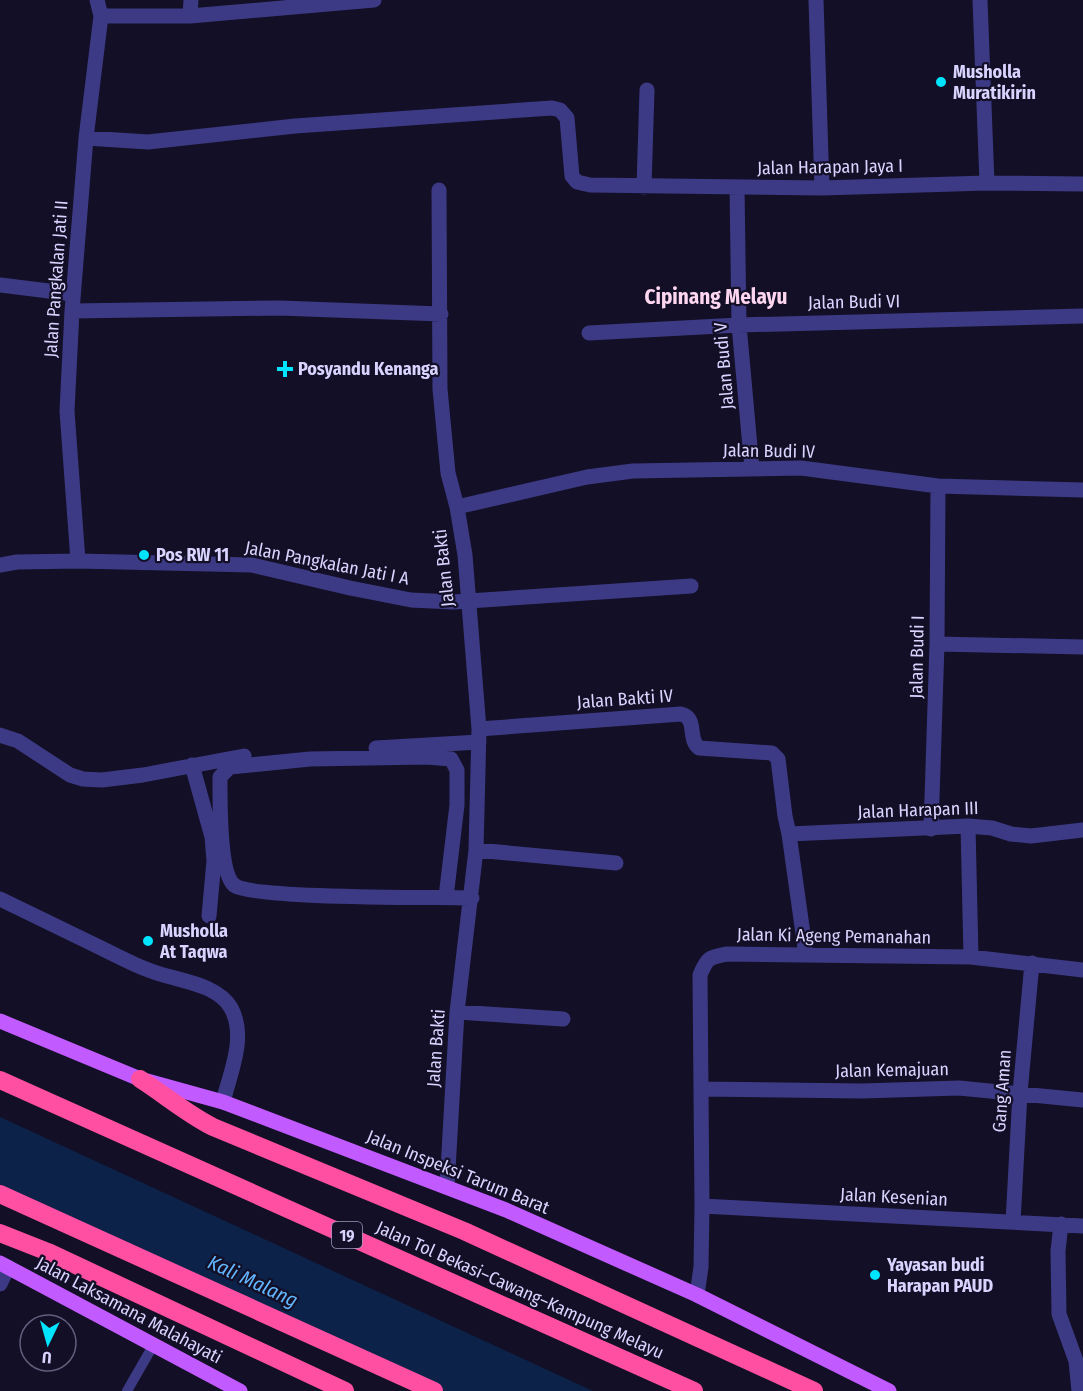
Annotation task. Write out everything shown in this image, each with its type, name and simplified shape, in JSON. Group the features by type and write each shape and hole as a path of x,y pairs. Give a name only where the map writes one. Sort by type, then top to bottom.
{"highway":[{"path":"140,1079 191,1115 213,1127 464,1231 814,1391"},
{"name":"Jalan Tol Bekasi–Cawang–Kampung Melayu","path":"0,1080 694,1391"},
{"path":"0,1194 434,1391"},
{"path":"0,1233 58,1257 345,1391"}],"main road":[{"name":"Jalan Inspeksi Tarum Barat","path":"0,1021 140,1079 223,1102 507,1210 697,1296 890,1391"},
{"name":"Jalan Laksamana Malahayati","path":"4,1265 240,1391"}],"street":[{"name":"Jalan Pangkalan Jati II","path":"78,561 67,411 73,294 101,16 97,0"},
{"path":"190,16 191,0"},
{"path":"101,16 190,16 374,0"},
{"path":"816,0 822,188"},
{"path":"980,0 987,183"},
{"path":"644,187 647,90"},
{"name":"Jalan Harapan Jaya I","path":"87,138 148,142 295,126 552,108 560,110 567,118 572,177 577,182 590,185 822,188 987,183 1083,184"},
{"name":"Jalan Budi V","path":"737,187 739,325 752,469"},
{"name":"Jalan Bakti","path":"440,190 440,389 447,473 457,507 465,555 479,735 476,850 457,1012 447,1187"},
{"path":"0,285 73,294"},
{"path":"72,311 280,308 441,314"},
{"name":"Jalan Budi VI","path":"589,333 739,325 1083,316"},
{"name":"Jalan Budi IV","path":"457,507 587,477 633,471 801,468 938,486 1083,490"},
{"name":"Jalan Budi I","path":"932,829 938,486"},
{"name":"Jalan Pangkalan Jati I A","path":"0,565 16,562 78,561 252,565 411,600 467,602 691,586"},
{"path":"937,644 1083,647"},
{"name":"Jalan Bakti IV","path":"479,735 687,715 690,720 693,742 699,748 762,751 772,753 778,759 789,834"},
{"path":"0,735 18,741 70,775 83,779 102,780 178,770 192,765 237,757 479,735"},
{"path":"446,897 458,770 451,759 427,757 310,759 231,767 220,777 224,855 228,877 234,885 243,890 282,894 472,898"},
{"path":"192,765 212,837 214,861 209,916"},
{"path":"969,826 971,957"},
{"name":"Jalan Harapan III","path":"789,834 969,826 1031,836 1083,830"},
{"path":"789,834 806,955"},
{"path":"476,850 616,863"},
{"path":"0,899 120,957 166,976 202,985 215,993 230,1007 238,1030 236,1052 223,1102"},
{"name":"Jalan Ki Ageng Pemanahan","path":"697,1296 701,1267 702,1206 700,975 706,961 713,956 727,954 971,957 1083,970"},
{"name":"Gang Aman","path":"1013,1222 1020,1093 1032,963"},
{"path":"457,1012 563,1019"},
{"name":"Jalan Kemajuan","path":"701,1089 862,1091 959,1088 1083,1100"},
{"name":"Jalan Kesenian","path":"702,1206 1083,1226"},
{"path":"1061,1224 1058,1251 1059,1314 1076,1361 1079,1391"},
{"path":"0,1284 4,1265"}],"lane":[{"path":"127,1391 154,1344"}],"water":[{"name":"Kali Malang","path":"0,1117 593,1391 434,1391 0,1194"}],"place":[{"name":"Musholla Muratikirin","path":"941,82"},
{"name":"Posyandu Kenanga","path":"285,369"},
{"name":"Pos RW 11","path":"144,555"},
{"name":"Musholla At Taqwa","path":"148,941"},
{"name":"Yayasan budi Harapan PAUD","path":"875,1275"}],"district":[{"name":"Cipinang Melayu","path":"716,297"}]}
